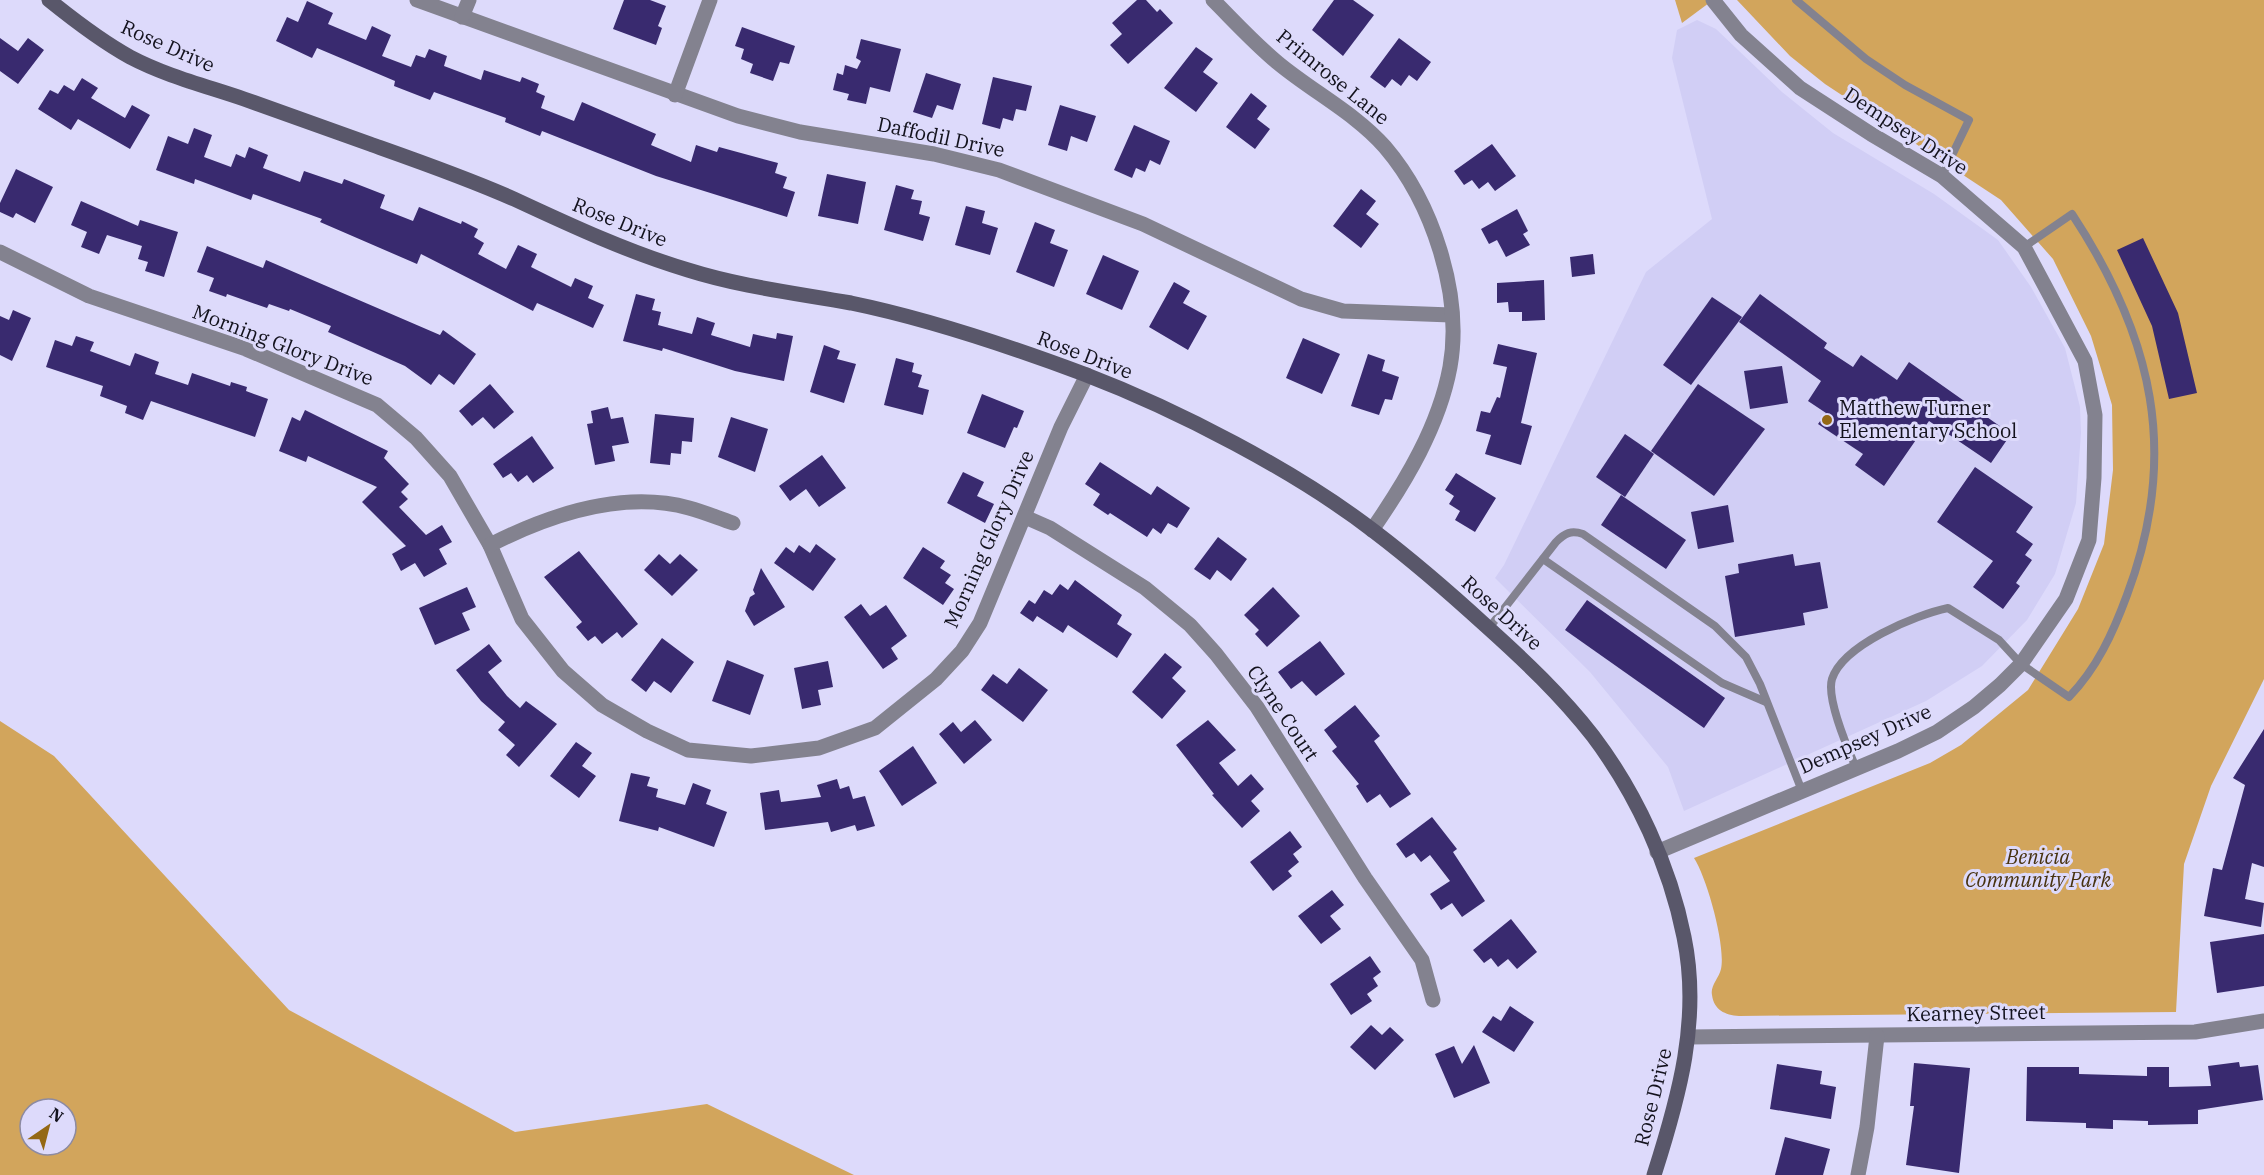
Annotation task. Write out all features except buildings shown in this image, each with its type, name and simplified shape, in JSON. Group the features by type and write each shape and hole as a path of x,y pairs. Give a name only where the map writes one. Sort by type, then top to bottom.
{"main road":[{"name":"Rose Drive","path":"49,0 83,27 113,46 176,77 433,166 631,252 733,284 856,304 928,323 1087,375 1244,450 1372,530 1489,628 1565,702 1596,741 1623,781 1657,852 1685,939 1690,990 1688,1054 1672,1118 1653,1175"}],"street":[{"name":"Daffodil Drive","path":"417,0 738,116 800,132 934,154 999,170 1143,224 1265,284 1312,302 1343,311 1452,315"},
{"path":"462,18 469,0"},
{"path":"675,95 710,0"},
{"name":"Primrose Lane","path":"1212,0 1278,63 1336,104 1383,145 1407,175 1431,219 1447,276 1452,315 1450,366 1427,439 1372,530"},
{"name":"Dempsey Drive","path":"1657,852 1937,732 1974,707 2021,664 2066,599 2089,540 2095,415 2085,361 2024,247 1942,176 1800,88 1741,35 1713,0"},
{"name":"Morning Glory Drive","path":"0,252 89,296 246,350 378,405 416,438 450,476 490,544 522,619 563,671 602,705 647,731 688,750 752,756 819,748 875,728 900,710 962,651 980,623 1061,427 1087,375"},
{"path":"490,544 527,527 604,505 646,502 688,507 733,523"},
{"name":"Clyne Court","path":"1025,517 1050,528 1145,588 1190,625 1216,654 1257,707 1365,878 1422,960 1433,1000"},
{"name":"Kearney Street","path":"1689,1037 2195,1032 2264,1021"},
{"path":"1858,1175 1867,1127 1877,1036"}],"lane":[{"path":"1796,0 1866,59 1905,85 1969,120 1942,176"},
{"path":"1856,768 1841,732 1831,681 1839,665 1849,655 1905,622 1948,608 1999,640 2021,664 2069,697 2089,675 2116,624 2141,557 2152,491 2156,430 2147,376 2133,329 2099,255 2072,214 2024,247"},
{"path":"1489,628 1564,534 1574,531 1583,534 1715,626 1746,657 1802,791"},
{"path":"1543,559 1722,683 1766,702"}],"shaded area":[{"name":"Matthew Turner Elementary School","path":"1697,20 1716,29 1782,92 1833,133 1934,194 1998,240 2031,287 2065,348 2080,407 2081,433 2076,503 2055,574 2027,620 1982,666 1926,701 1684,811 1668,767 1590,672 1495,578 1504,565 1646,272 1712,219 1672,58 1677,30"}],"green space":[{"path":"1675,0 1713,0 1682,23"},
{"name":"Benicia Community Park","path":"1737,0 2264,0 2264,679 2211,786 2184,864 2176,1012 1739,1016 1721,1011 1713,1000 1712,988 1721,969 1721,945 1710,896 1694,858 1930,763 1961,745 2028,690 2078,609 2104,544 2113,470 2112,405 2091,336 2053,259 2001,200 1825,84 1790,56"},
{"path":"0,721 54,756 289,1010 515,1132 707,1104 854,1175 0,1175"}],"place":[{"name":"Matthew Turner Elementary School","path":"1827,420"}]}
